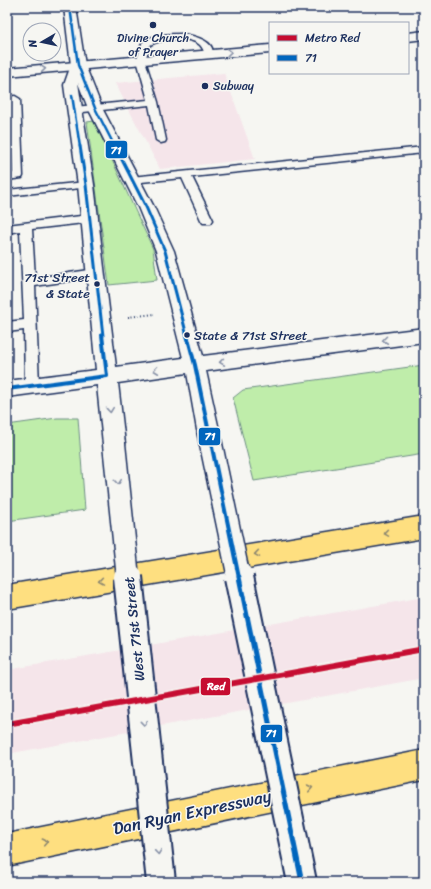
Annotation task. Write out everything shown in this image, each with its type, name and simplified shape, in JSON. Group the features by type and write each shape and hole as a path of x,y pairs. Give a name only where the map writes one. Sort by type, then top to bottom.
{"highway":[{"path":"7,597 424,527"},
{"name":"Dan Ryan Expressway","path":"7,850 424,765"}],"main road":[{"path":"70,7 78,66 95,108 146,207 165,251 195,365 302,882"},
{"path":"409,37 424,35"},
{"path":"7,72 269,49"},
{"name":"West 71st Street","path":"78,66 71,85 90,219 161,882"},
{"path":"7,389 424,335"}],"lane":[{"path":"161,140 153,102 141,60 146,44 152,40 187,37 196,38 204,43 209,54"},
{"path":"7,100 15,99 18,176 7,177"},
{"path":"74,110 153,102"},
{"path":"131,180 424,150"},
{"path":"185,174 207,220"},
{"path":"7,193 86,185"},
{"path":"7,229 90,219"},
{"path":"26,226 31,324 32,385"},
{"path":"29,283 96,273"},
{"path":"7,327 31,324"}],"path":[{"path":"125,317 163,314"}],"shaded area":[{"path":"224,73 255,159 160,169 115,83"},
{"path":"424,597 424,678 7,754 7,670"}],"green space":[{"path":"94,121 153,249 157,280 109,285 87,122"},
{"path":"424,365 424,454 254,481 233,398 243,390"},
{"path":"57,418 78,418 85,510 7,521 7,425"}],"metro line":[{"name":"Red","path":"7,724 424,649"}],"transit line":[{"name":"71","path":"70,7 78,65 95,108 146,207 165,251 195,365 302,882"},
{"name":"71","path":"7,389 107,376 86,185 72,95"}],"place":[{"name":"Divine Church of Prayer","path":"153,25"},
{"name":"Subway","path":"205,86"},
{"name":"71st Street & State","path":"97,284"},
{"name":"State & 71st Street","path":"187,335"}]}
